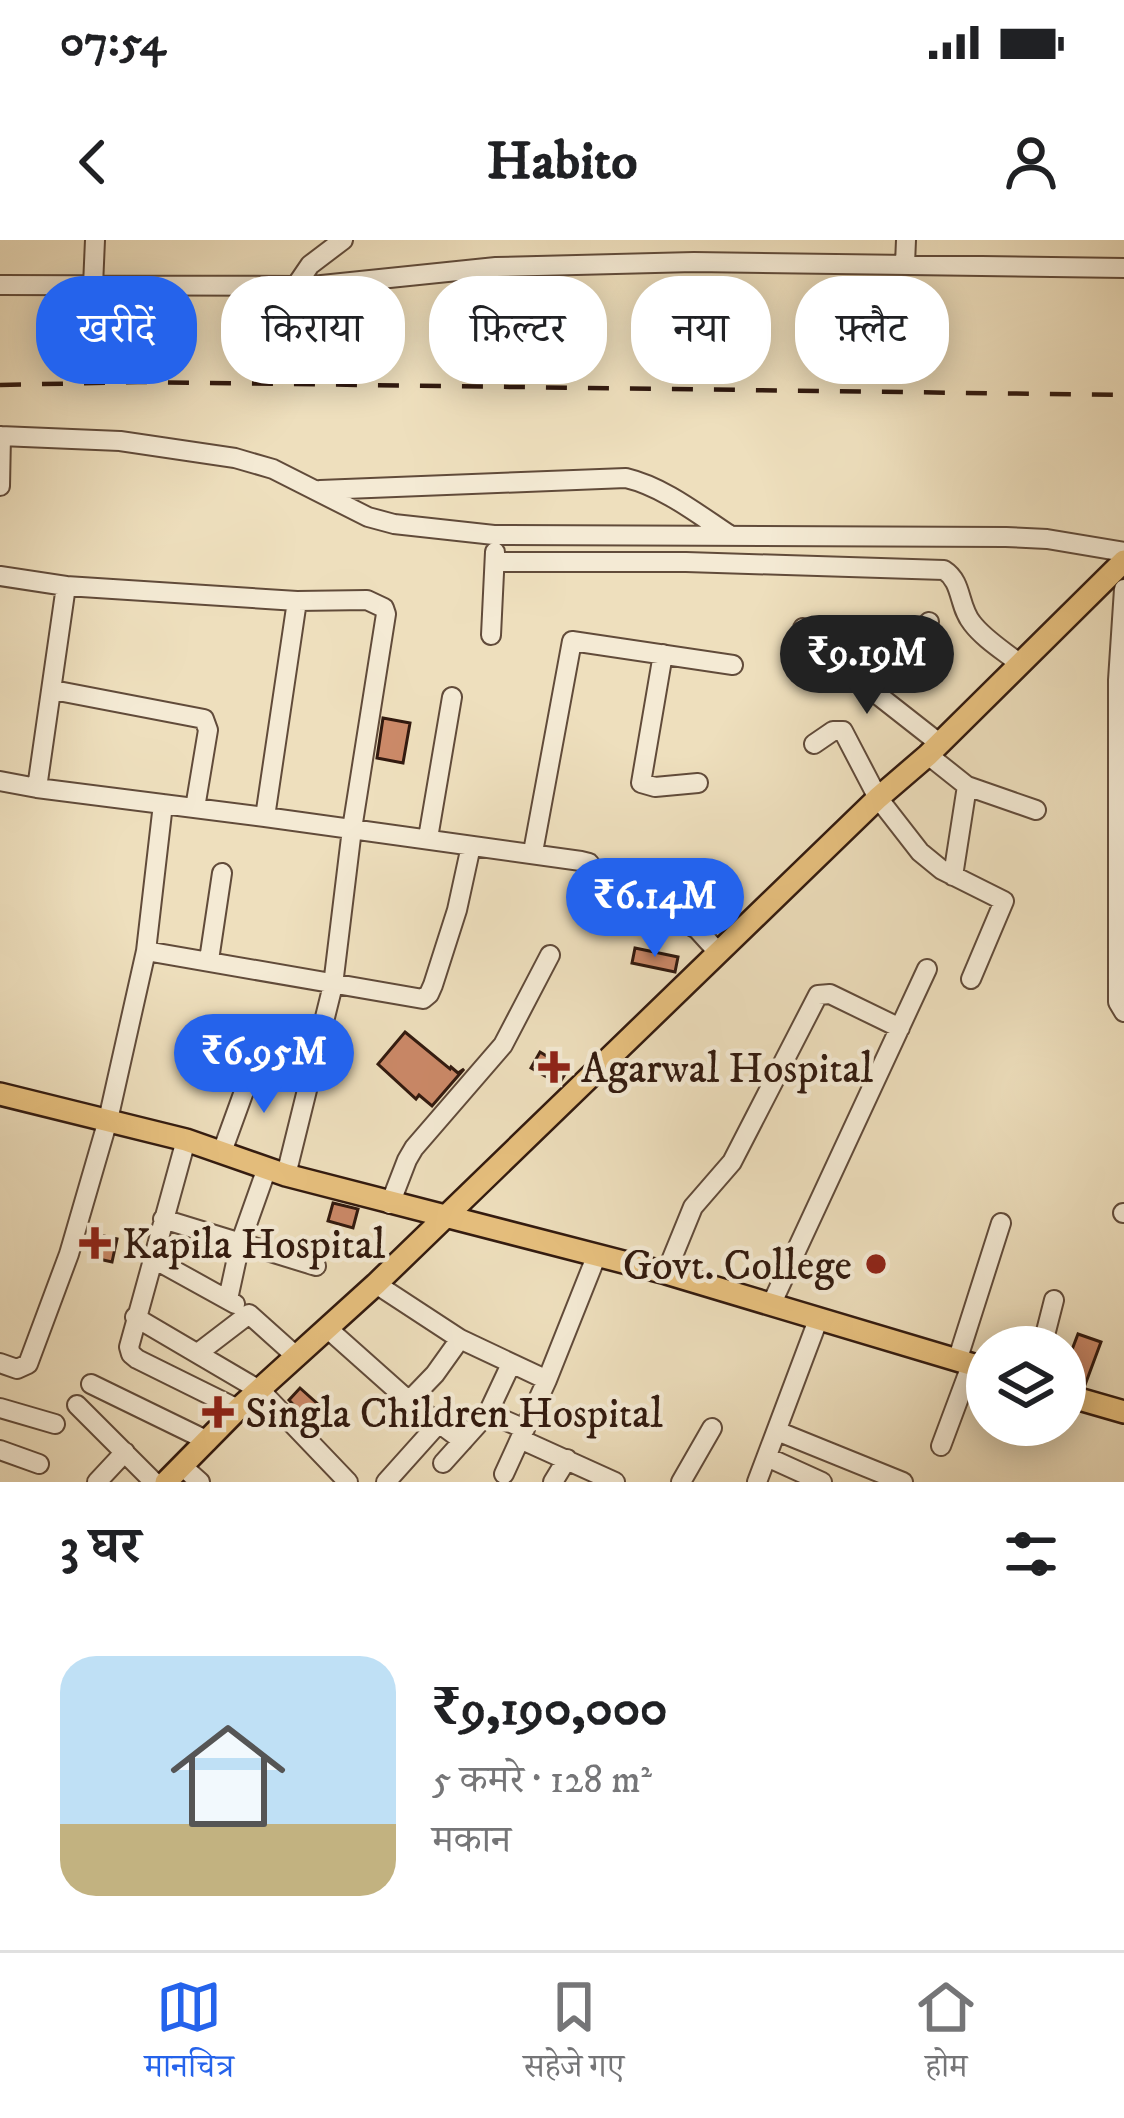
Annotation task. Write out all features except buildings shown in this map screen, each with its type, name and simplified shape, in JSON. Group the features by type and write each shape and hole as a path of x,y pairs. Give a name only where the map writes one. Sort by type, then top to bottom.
{"main road":[{"path":"174,1474 717,951 934,749 1124,557"},
{"path":"0,1094 186,1140 277,1172 666,1274 966,1361"},
{"path":"1086,1401 1124,1412"}],"street":[{"path":"93,276 95,240"},
{"path":"302,276 344,240"},
{"path":"694,262 695,240"},
{"path":"905,264 906,240"},
{"path":"401,276 496,267 694,262 1124,268"},
{"path":"0,285 36,285"},
{"path":"0,486 0,436 79,437 184,449 257,464 352,510 394,524 494,535 1006,537 1047,539 1124,557"},
{"path":"315,490 626,478 670,497 731,536"},
{"path":"490,635 494,535"},
{"path":"495,562 944,570 955,578 973,625 1020,664"},
{"path":"0,576 66,586 297,601 367,600 378,603 386,614 333,986 277,1172 240,1244 229,1299"},
{"path":"37,788 66,586"},
{"path":"1124,591 1118,1002 1124,1012"},
{"path":"265,817 297,601"},
{"path":"872,691 929,622"},
{"path":"803,628 934,749 967,786 1036,810"},
{"path":"533,852 571,642 734,664"},
{"path":"663,654 641,783 655,787 698,783"},
{"path":"52,690 204,719 208,730 195,808"},
{"path":"428,838 452,697"},
{"path":"814,744 833,731 843,731 878,798 920,852 953,876 1004,902 971,979"},
{"path":"0,782 589,863 596,873 593,895 600,909 686,923 717,951"},
{"path":"953,876 967,786"},
{"path":"0,1363 23,1369 32,1356 69,1254 108,1120 146,951 163,804"},
{"path":"146,951 423,999 429,994 457,910 471,846"},
{"path":"209,960 222,873"},
{"path":"391,1204 407,1160 503,1045 550,955"},
{"path":"771,1305 927,969"},
{"path":"666,1274 685,1221 732,1162 818,995 830,994 899,1028"},
{"path":"222,1152 255,1061"},
{"path":"186,1140 128,1341 130,1354 238,1409"},
{"path":"163,1219 316,1266"},
{"path":"980,1326 1001,1223"},
{"path":"504,1474 596,1257"},
{"path":"152,1258 229,1299 297,1357"},
{"path":"376,1284 460,1340 547,1380"},
{"path":"1047,1326 1054,1300"},
{"path":"198,1353 249,1314"},
{"path":"135,1317 260,1391 349,1482"},
{"path":"757,1482 818,1320"},
{"path":"327,1328 463,1441"},
{"path":"410,1401 460,1340"},
{"path":"443,1463 488,1413 511,1364"},
{"path":"941,1446 966,1379"},
{"path":"91,1384 208,1441"},
{"path":"77,1405 154,1482"},
{"path":"0,1408 55,1424"},
{"path":"488,1413 615,1482"},
{"path":"386,1482 438,1424"},
{"path":"681,1482 712,1428"},
{"path":"776,1431 903,1482"},
{"path":"0,1450 39,1464"},
{"path":"97,1482 125,1452"},
{"path":"767,1457 822,1482"},
{"path":"553,1482 567,1459"},
{"path":"174,1474 200,1482"}],"railway":[{"path":"0,385 138,382 1124,395"}],"place":[{"name":"Agarwal Hospital","path":"554,1067"},
{"name":"Kapila Hospital","path":"95,1243"},
{"name":"Govt. College","path":"876,1264"},
{"name":"Singla Children Hospital","path":"218,1412"}]}
